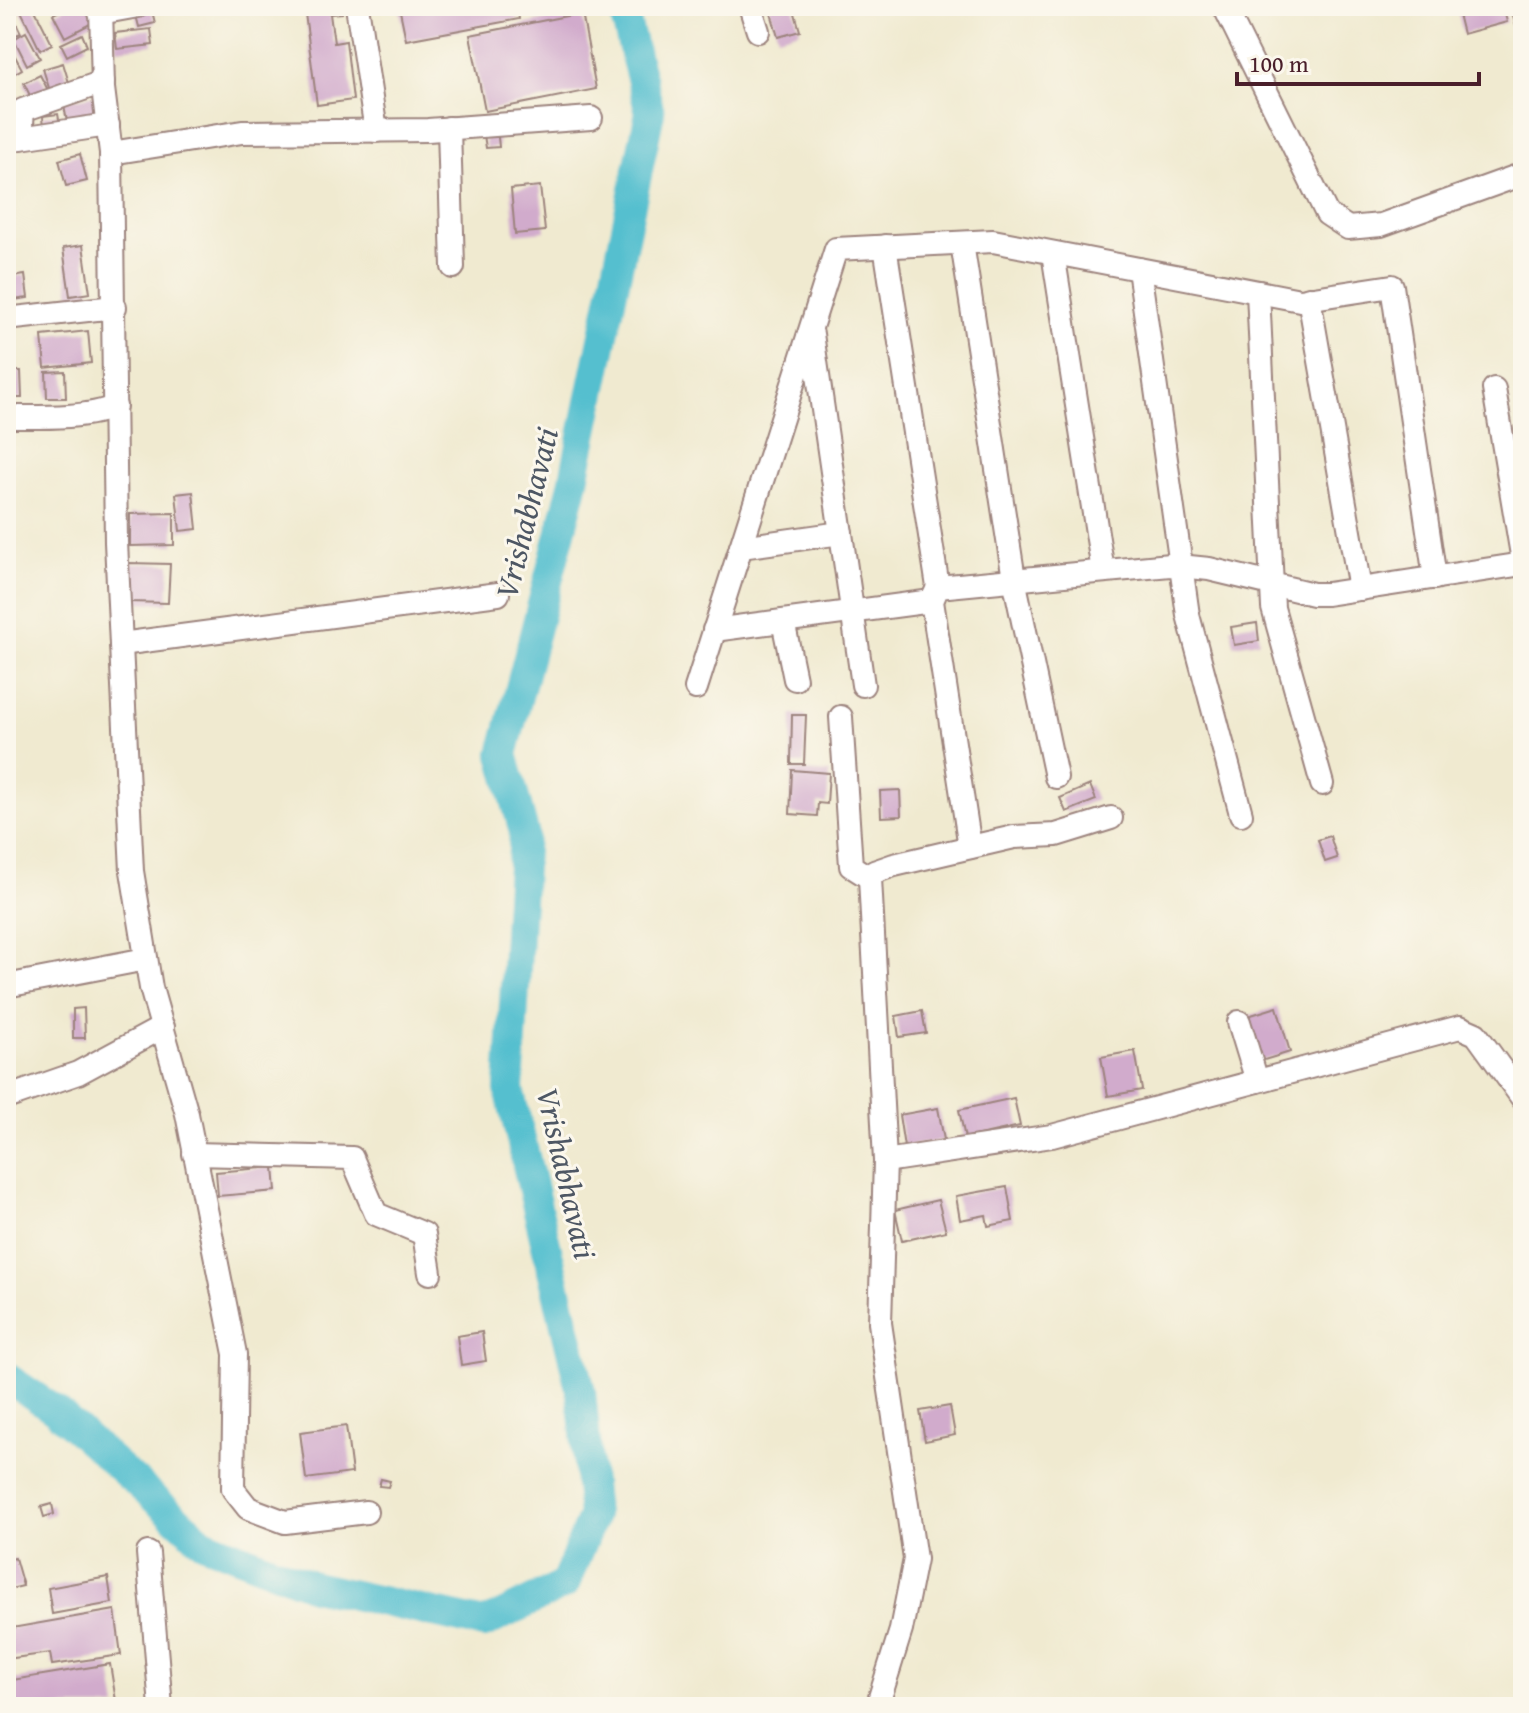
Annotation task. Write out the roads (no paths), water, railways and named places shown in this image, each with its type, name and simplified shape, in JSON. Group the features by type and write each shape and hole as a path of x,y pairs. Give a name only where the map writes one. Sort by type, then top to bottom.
{"street":[{"path":"138,6 100,10 103,82 111,153 121,644 132,871 146,959 194,1154 235,1354 235,1495 252,1510 285,1522 366,1512"},
{"path":"357,6 376,131"},
{"path":"750,6 758,31"},
{"path":"1224,6 1327,214 1348,228 1381,225 1523,174"},
{"path":"103,82 23,110 13,139 108,125"},
{"path":"111,153 242,132 376,131 591,118"},
{"path":"449,128 453,267"},
{"path":"696,688 836,249 993,241 1258,292 1309,298 1392,286 1435,578"},
{"path":"962,243 1014,579 1056,777"},
{"path":"885,246 970,847"},
{"path":"1053,253 1103,571"},
{"path":"1139,269 1188,615 1241,814"},
{"path":"1258,292 1273,608 1322,784"},
{"path":"1309,298 1360,589"},
{"path":"6,319 115,307"},
{"path":"811,327 863,685"},
{"path":"714,630 852,612 1014,579 1103,571 1182,566 1313,594 1523,563 1494,389"},
{"path":"6,417 43,417 105,410 115,406"},
{"path":"741,547 841,533"},
{"path":"121,644 498,594"},
{"path":"783,621 795,679"},
{"path":"841,717 851,866 870,878"},
{"path":"877,1707 901,1630 915,1559 880,1330 885,1161 870,878 874,872 894,865 1014,837 1056,835 1111,818"},
{"path":"6,986 146,959"},
{"path":"1239,1022 1257,1081"},
{"path":"6,1098 78,1073 163,1027"},
{"path":"885,1161 1052,1136 1460,1027 1476,1034 1523,1099"},
{"path":"194,1154 352,1158 376,1214 424,1234 430,1273"},
{"path":"148,1553 161,1707"}],"waterway":[{"name":"Vrishabhavati","path":"6,1377 55,1410 203,1542 313,1586 484,1624 565,1584 593,1515 581,1392 509,1089 524,832 503,754 572,489 650,112 622,6"}]}
